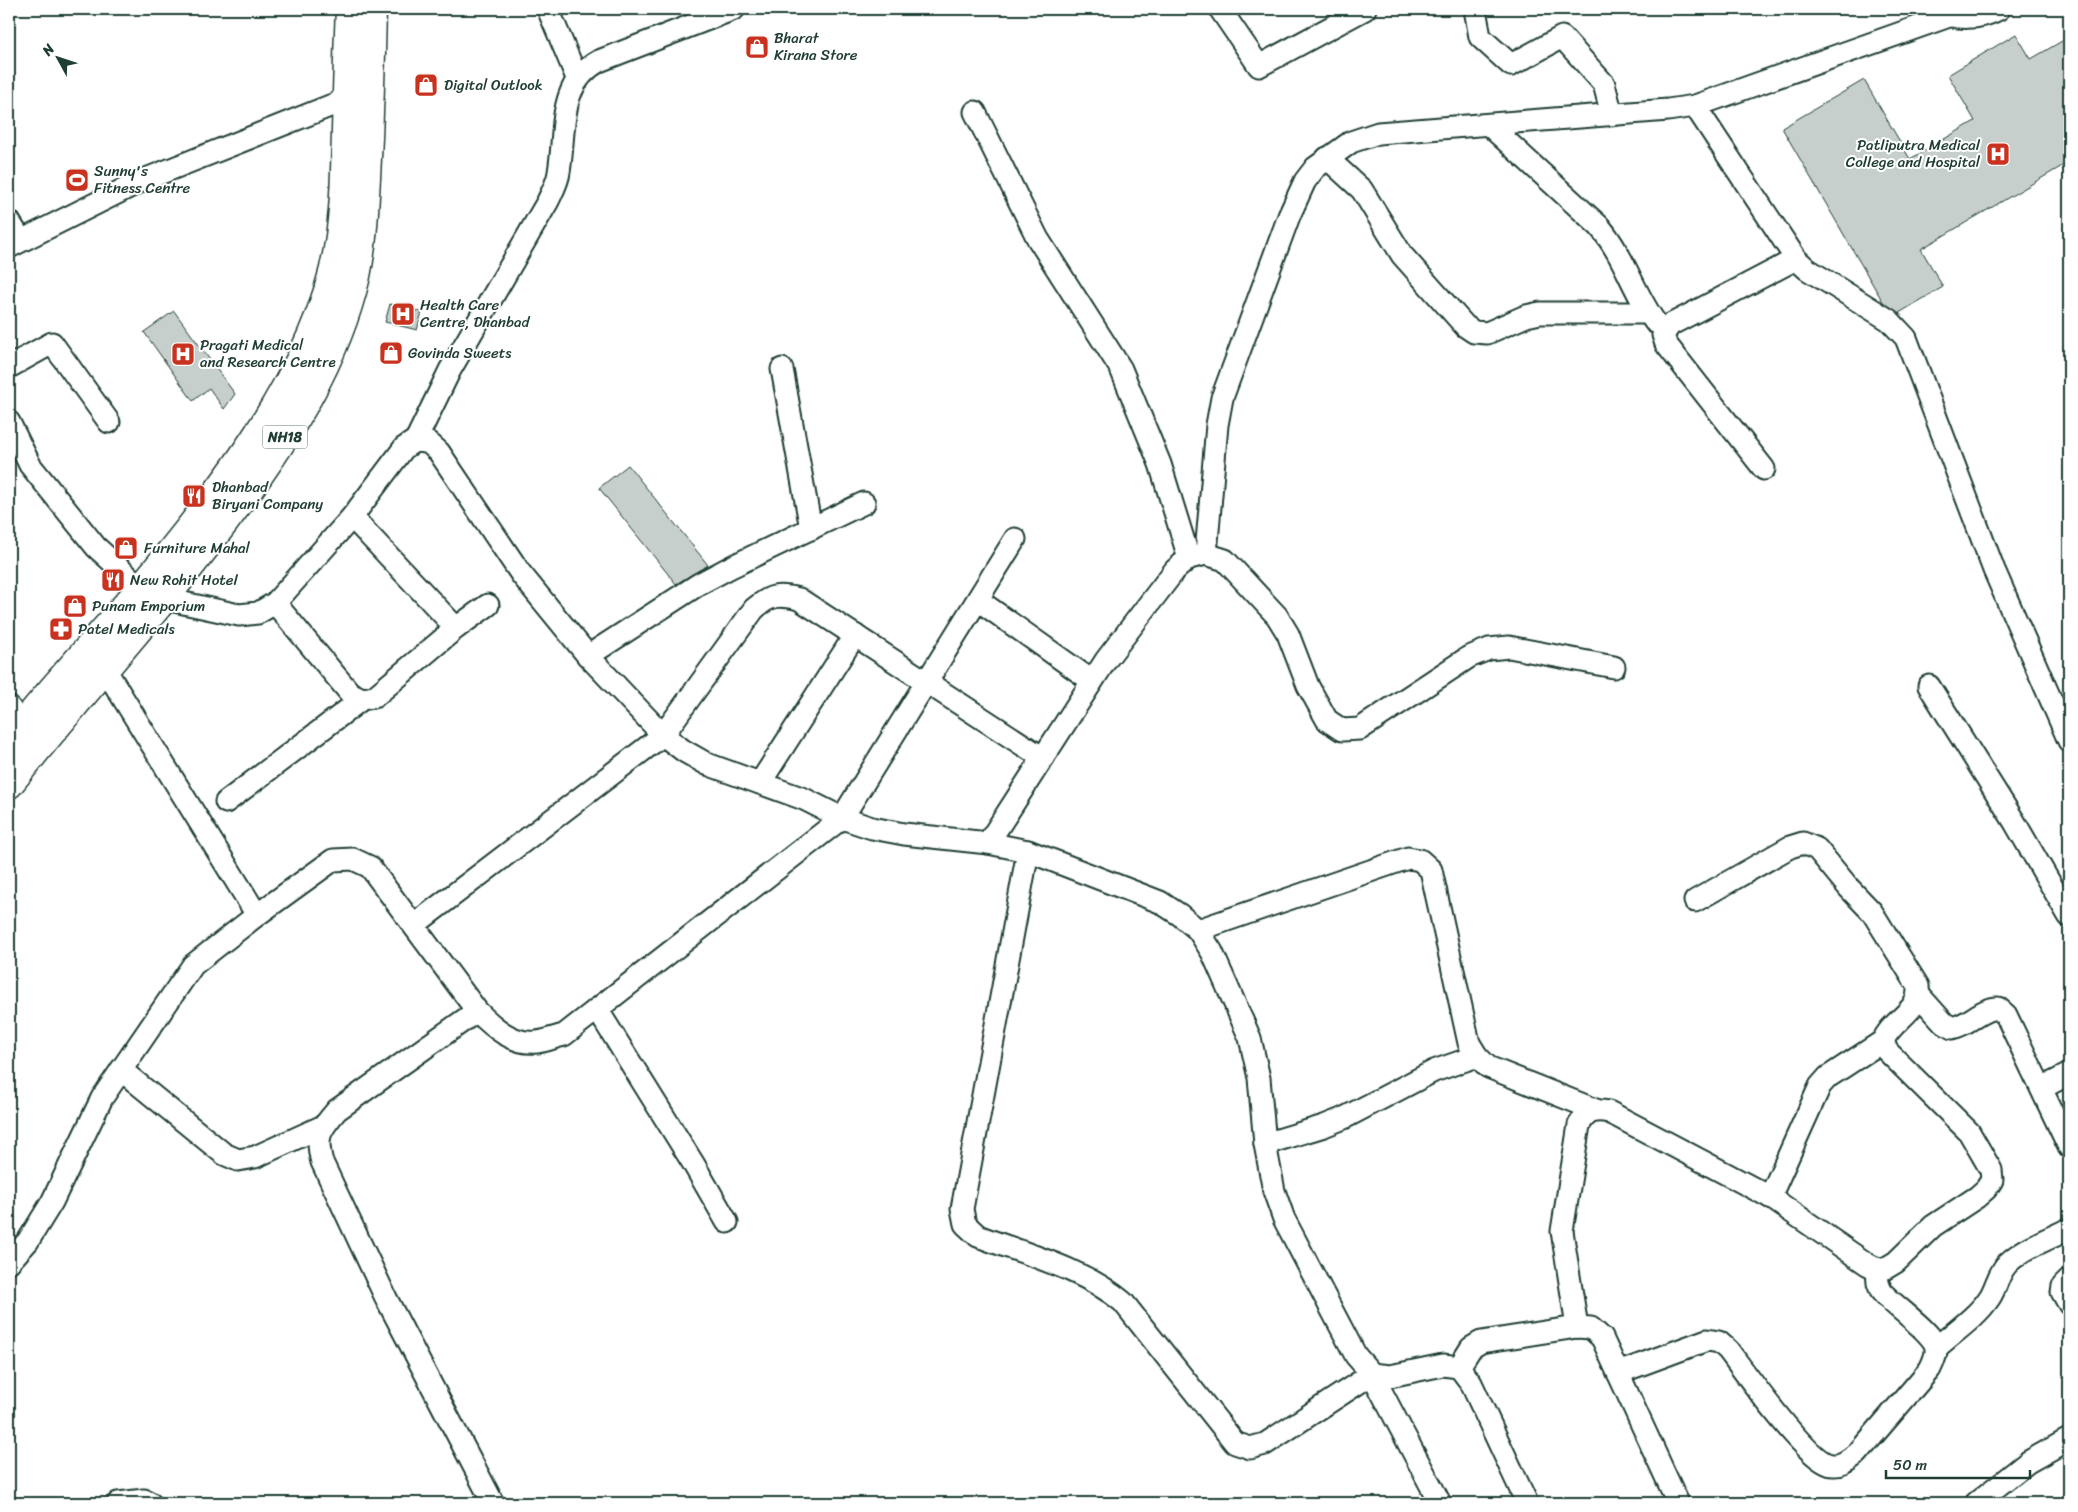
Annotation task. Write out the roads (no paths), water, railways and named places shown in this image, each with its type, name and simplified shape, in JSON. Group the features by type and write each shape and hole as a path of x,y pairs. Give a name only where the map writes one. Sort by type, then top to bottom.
{"highway":[{"name":"NH18","path":"350,9 358,94"},
{"name":"NH18","path":"9,784 105,669 153,594 193,524 240,462 277,404 304,355 321,313 338,250 358,94 372,9"},
{"name":"NH18","path":"13,725 153,594"}],"street":[{"path":"548,9 577,78"},
{"path":"9,422 30,465 96,547 153,594 239,615 258,613 275,603 352,518 404,448 416,440 450,370 548,201 559,174 569,92 577,78 587,68 599,61 734,9"},
{"path":"1220,9 1259,66 1365,9"},
{"path":"1475,9 1480,37 1511,65 1562,37 1604,84 1612,115"},
{"path":"1197,556 1222,398 1289,216 1305,181 1315,168 1327,158 1351,142 1378,133 1490,126 1695,106 1944,11 1970,18 1999,9"},
{"path":"9,221 15,243 141,181 358,94"},
{"path":"1695,106 1786,248 1796,259 1808,269 1889,320 1906,338 1994,570 2069,741"},
{"path":"975,112 1038,239 1121,369 1197,556"},
{"path":"1490,126 1599,226 1612,241 1648,312 1663,335 1666,344 1764,469"},
{"path":"1327,158 1362,190 1402,255 1465,326 1474,332 1487,333 1526,316 1540,313 1648,312"},
{"path":"1663,335 1670,325 1796,259"},
{"path":"9,367 52,343 109,422"},
{"path":"782,369 811,529"},
{"path":"416,440 429,443 439,452 521,574 588,656 663,735 684,751 707,764 804,799 842,818 872,828 904,834 988,843 1028,851 1160,902 1198,930 1212,952 1250,1038 1259,1078 1265,1144 1274,1191 1284,1219 1356,1356 1372,1374 1440,1503"},
{"path":"588,656 699,584 864,503"},
{"path":"352,518 456,628"},
{"path":"9,1262 40,1224 102,1098 193,965 257,915 333,860 353,858 370,867 477,1011 492,1026 510,1038 536,1043 564,1035 842,818 1015,539"},
{"path":"988,843 1092,682 1175,570 1197,556 1225,560 1277,616 1288,634 1308,686 1327,720 1342,730 1360,729 1470,657 1489,649 1509,647 1614,667"},
{"path":"414,925 663,735 754,609 766,599 782,595 799,599 1043,758"},
{"path":"978,600 1092,682"},
{"path":"275,603 350,693 362,699"},
{"path":"226,802 362,699 374,697 456,628 488,605"},
{"path":"760,783 855,635"},
{"path":"105,669 257,915"},
{"path":"1930,686 2014,821 2069,916"},
{"path":"1695,901 1790,847 1803,843 1817,849 1849,888 1872,912 1918,986 1919,995 1916,1003 1886,1032 1883,1041 1828,1077 1820,1086 1770,1197"},
{"path":"1028,851 962,1209 965,1224 978,1236 1088,1278 1112,1293 1123,1302 1235,1443 1250,1448 1265,1444 1372,1374 1390,1376 1443,1365 1459,1367 1471,1382 1527,1503"},
{"path":"1198,930 1408,858 1420,860 1431,870 1469,1043 1477,1056 1488,1067 1596,1110 1609,1112 1770,1197 1877,1269 1886,1268 1896,1262 1933,1226 1977,1197 1992,1180 1991,1170 1969,1132 1887,1051 1883,1041"},
{"path":"1919,995 1944,1023 1952,1028 1961,1026 1990,1008 1998,1008 2006,1015 2069,1147"},
{"path":"596,1009 693,1163 727,1222"},
{"path":"477,1011 337,1110 323,1126 317,1144 322,1162 386,1298 493,1503"},
{"path":"1265,1144 1344,1118 1434,1071 1477,1056"},
{"path":"121,1070 224,1154 238,1160 255,1157 323,1126"},
{"path":"2042,1088 2069,1074"},
{"path":"1577,1327 1562,1244 1563,1216 1579,1124 1586,1114 1596,1110"},
{"path":"1936,1348 1981,1309 1990,1296 2000,1273 2021,1252 2069,1229"},
{"path":"1618,1373 1706,1340 1719,1342 1728,1350 1782,1421 1818,1459 1832,1466 1844,1464 1857,1454 1930,1369 1935,1358 1936,1348 1930,1337 1880,1291 1877,1269"},
{"path":"2069,1280 2062,1292 2069,1304"},
{"path":"1459,1367 1471,1348 1481,1342 1577,1327 1591,1328 1602,1338 1678,1503"},
{"path":"1976,1503 2028,1462 2069,1439"},
{"path":"118,1503 144,1500 150,1503"}],"place":[{"name":"Bharat Kirana Store","path":"757,47"},
{"name":"Digital Outlook","path":"426,85"},
{"name":"Patliputra Medical College and Hospital","path":"1998,154"},
{"name":"Sunny's Fitness Centre","path":"77,180"},
{"name":"Health Care Centre, Dhanbad","path":"403,314"},
{"name":"Govinda Sweets","path":"391,353"},
{"name":"Pragati Medical and Research Centre","path":"183,354"},
{"name":"Dhanbad Biryani Company","path":"194,496"},
{"name":"Furniture Mahal","path":"126,548"},
{"name":"New Rohit Hotel","path":"113,580"},
{"name":"Punam Emporium","path":"75,606"},
{"name":"Patel Medicals","path":"61,629"}]}
